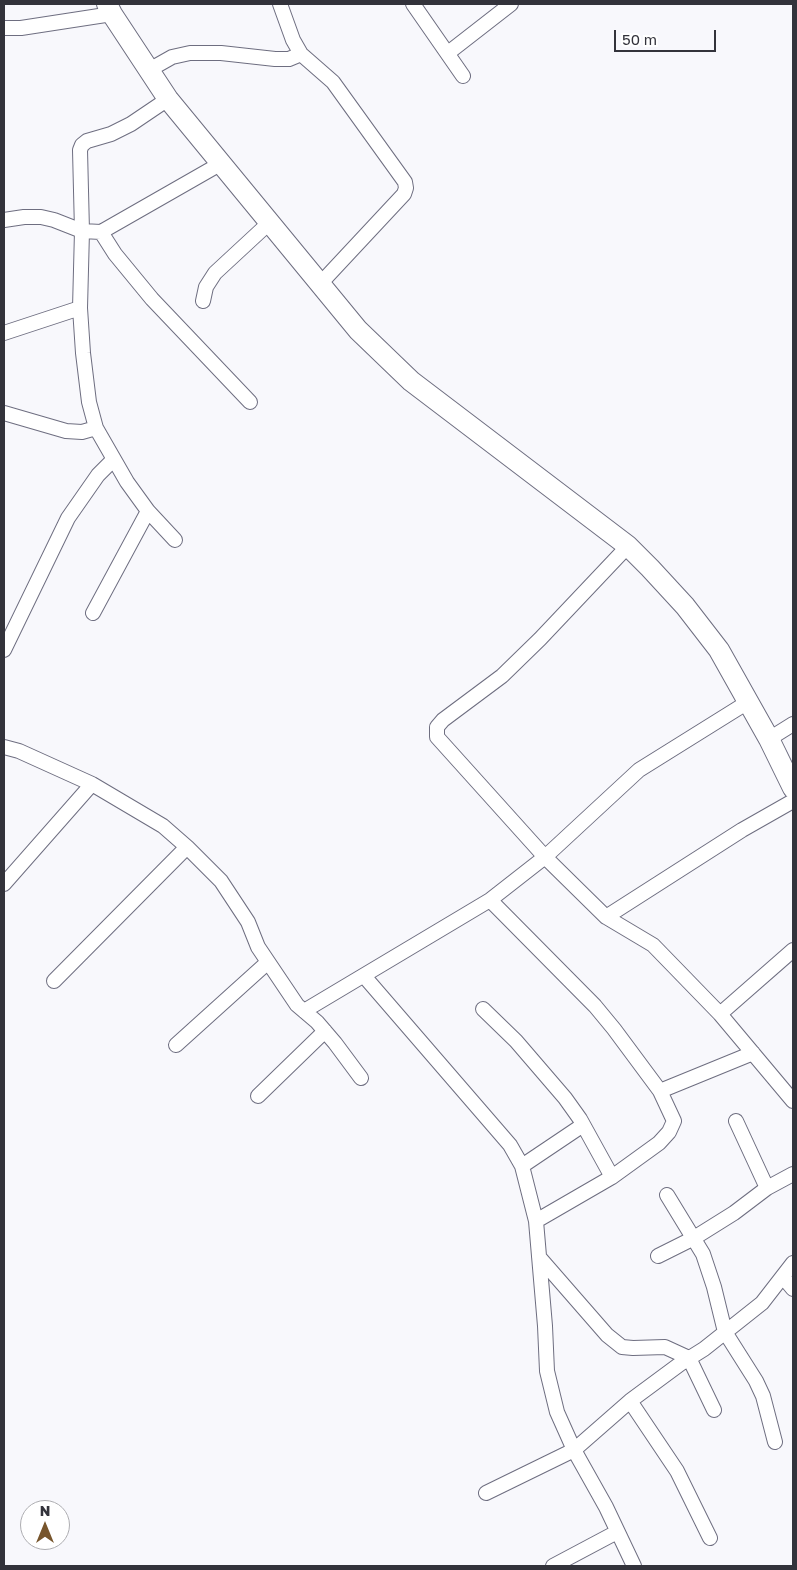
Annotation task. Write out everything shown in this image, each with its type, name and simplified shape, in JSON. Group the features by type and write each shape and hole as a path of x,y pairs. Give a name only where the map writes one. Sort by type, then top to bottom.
{"main road":[{"path":"110,9 168,99 358,330 411,381 628,546 685,606 719,650 769,740 793,788"}],"street":[{"path":"280,4 292,40 301,54 333,82 405,182 406,188 404,194 320,284"},
{"path":"413,4 463,76"},
{"path":"448,53 511,4"},
{"path":"4,28 21,28 110,9"},
{"path":"149,70 165,60 185,53 221,53 275,59 289,59 301,54"},
{"path":"168,99 131,124 111,134 87,141 82,145 80,150 82,231 80,308 89,402 96,428 126,482 148,511 175,540"},
{"path":"4,220 41,217 82,231 101,232 220,164"},
{"path":"203,301 206,288 216,273 269,223"},
{"path":"101,232 115,254 152,299 250,402"},
{"path":"4,333 80,308"},
{"path":"4,413 66,430 82,432 96,428"},
{"path":"4,650 68,518 98,476 113,460"},
{"path":"94,613 148,511"},
{"path":"628,546 540,639 502,676 443,720 438,727 436,737 545,857 606,917 653,945 720,1014 793,1101"},
{"path":"304,1011 490,900 545,857 639,770 748,702"},
{"path":"769,740 793,724"},
{"path":"4,747 19,751 92,784 163,826 187,847 221,880 248,922 258,947 297,1005 325,1031 361,1078"},
{"path":"4,884 92,784"},
{"path":"606,917 742,830 793,801"},
{"path":"54,981 187,847"},
{"path":"490,900 594,1006 614,1029 660,1091 674,1122 669,1132 659,1143 612,1177 536,1221"},
{"path":"720,1014 793,950"},
{"path":"176,1045 268,962"},
{"path":"364,976 510,1145 522,1166 536,1221 547,1371 557,1412 574,1450 606,1507 634,1566"},
{"path":"483,1009 516,1040 565,1098 583,1125 612,1177"},
{"path":"258,1096 325,1031"},
{"path":"660,1091 753,1053"},
{"path":"736,1121 767,1188"},
{"path":"522,1166 583,1125"},
{"path":"658,1256 694,1238 734,1213 767,1188 793,1174"},
{"path":"667,1195 704,1254 725,1332 756,1381 763,1396 775,1442"},
{"path":"539,1257 607,1335 622,1346 633,1348 665,1347 689,1358 714,1410"},
{"path":"486,1493 574,1450 630,1401 762,1303 793,1263"},
{"path":"783,1277 793,1289"},
{"path":"630,1401 677,1471 710,1538"},
{"path":"553,1566 617,1532"}]}
